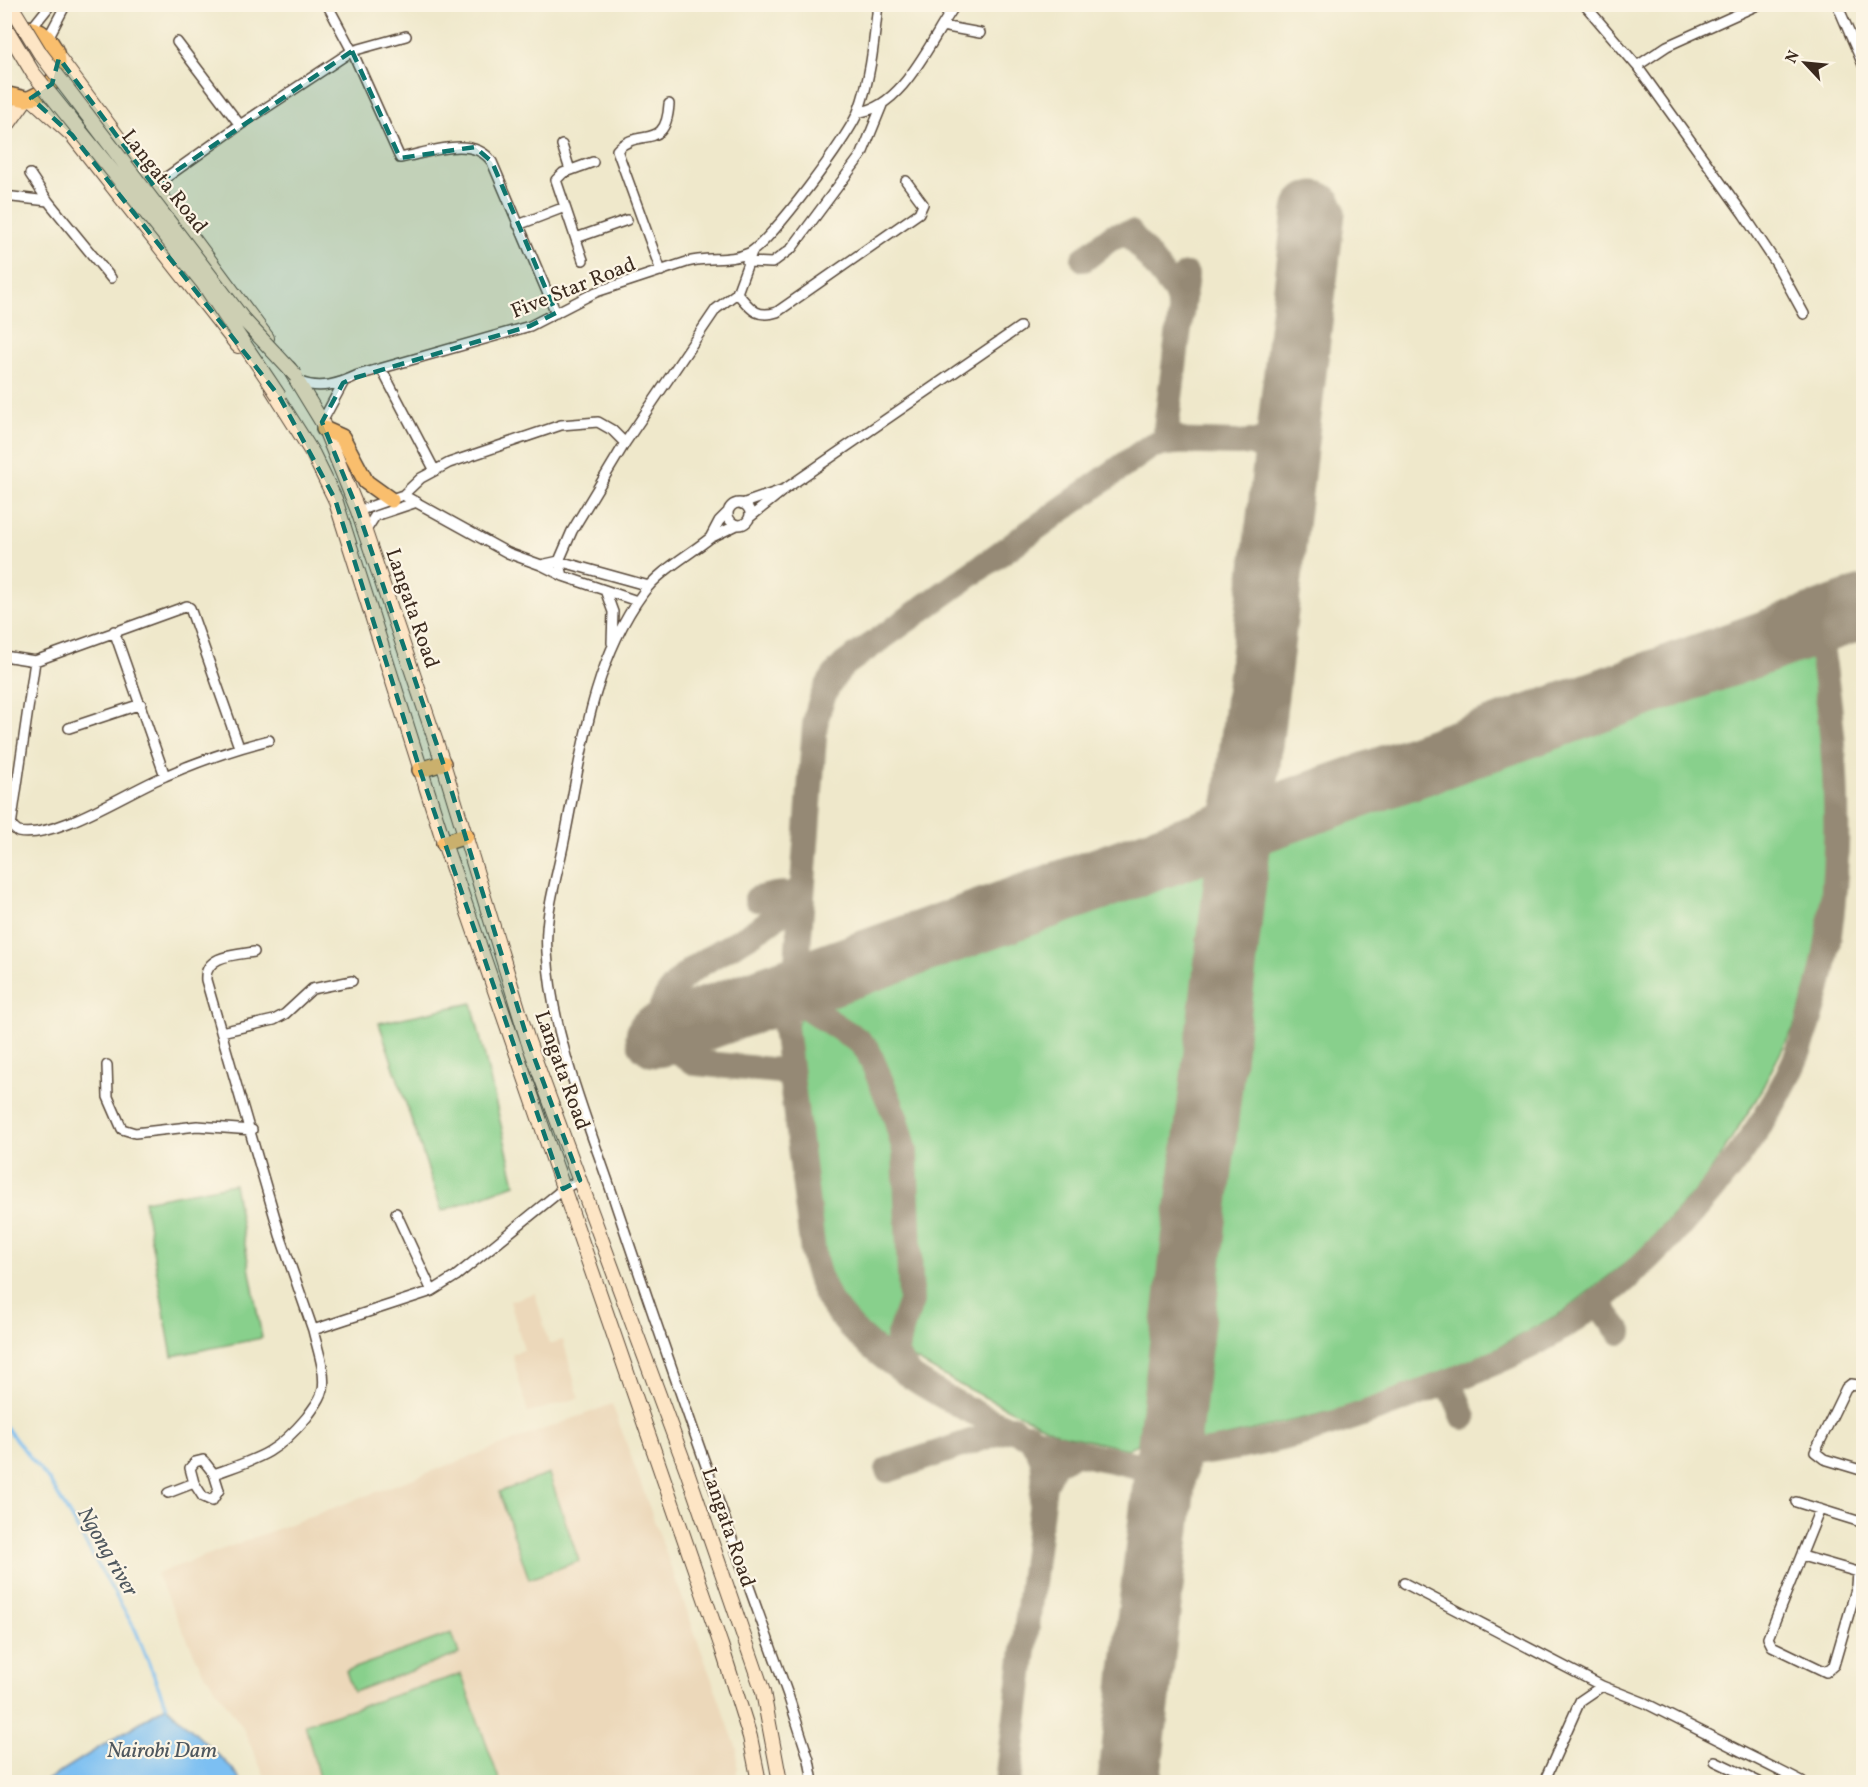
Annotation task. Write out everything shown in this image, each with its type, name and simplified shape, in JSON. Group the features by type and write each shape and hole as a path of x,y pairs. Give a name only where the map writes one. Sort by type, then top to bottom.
{"main road":[{"name":"Langata Road","path":"10,4 40,53 243,319 298,379"},
{"path":"18,4 29,28"},
{"name":"Langata Road","path":"4,25 33,72 203,283 270,379 335,499 444,843 718,1634 750,1737 759,1782"},
{"path":"4,34 17,28 29,28 48,38 58,58 58,72 52,84 43,93 28,99 4,130"},
{"name":"Langata Road","path":"58,58 298,379 323,425 358,511 443,763 528,1041 686,1468 763,1692 780,1782"},
{"path":"4,94 28,99"},
{"name":"Langata Road","path":"28,99 72,135 279,396"},
{"path":"323,425 342,436 366,482 397,497"},
{"path":"420,770 443,763"},
{"path":"444,843 466,836"}],"street":[{"path":"29,28 51,4"},
{"path":"48,38 66,4"},
{"path":"327,4 352,51 400,158 459,147 475,147 486,152 556,313"},
{"path":"562,576 560,561 572,531 625,443 716,309 737,293 752,252 787,215 843,140 858,112 870,67 878,4"},
{"path":"747,262 772,263 792,248 862,154 882,105 899,89 956,4"},
{"path":"1584,4 1637,66 1776,263 1804,314"},
{"path":"1637,66 1667,46 1760,4"},
{"path":"1837,4 1863,67"},
{"path":"942,26 980,33"},
{"path":"154,186 240,125 352,51 405,36"},
{"path":"177,42 240,125"},
{"path":"661,271 617,150 661,132 668,121 669,105"},
{"path":"858,112 882,105"},
{"path":"562,145 570,170"},
{"path":"583,260 556,180 563,172 593,162"},
{"path":"30,174 48,201 111,278"},
{"path":"737,293 755,314 760,316 777,312 919,213 923,204 906,182"},
{"path":"4,196 48,201"},
{"path":"518,225 565,207"},
{"path":"576,238 627,220"},
{"name":"Five Star Road","path":"298,379 315,386 343,383 358,375 530,326 596,292 701,258 719,259 752,252"},
{"path":"813,1782 809,1760 788,1695 650,1305 557,1021 547,957 548,921 595,697 612,646 637,601 649,586 710,538 744,523 785,489 1020,327"},
{"path":"382,370 434,469"},
{"path":"323,425 343,383"},
{"path":"358,511 397,497 434,469 470,455 573,423 598,423 612,429 625,443"},
{"path":"710,538 719,521 732,506 785,489"},
{"path":"397,497 417,502 508,553 541,565 562,576 637,601"},
{"path":"365,534 375,516 417,502"},
{"path":"742,504 749,511 749,518"},
{"path":"728,512 729,519 737,525"},
{"path":"541,565 560,561 649,586"},
{"path":"605,590 613,612 612,646"},
{"path":"4,656 35,661 181,606 190,608 239,747"},
{"path":"114,631 165,776"},
{"path":"35,661 13,829 25,833 40,833 165,776 239,747 269,740"},
{"path":"69,728 141,704"},
{"path":"214,1474 269,1454 291,1436 319,1401 323,1379 313,1330 280,1235 252,1130 205,973 209,966 219,959 254,952"},
{"path":"221,1032 274,1020 285,1014 312,989 352,981"},
{"path":"107,1065 108,1097 122,1129 143,1132 197,1125 252,1130"},
{"path":"313,1330 432,1291 456,1276 563,1190 580,1180"},
{"path":"396,1213 432,1291"},
{"path":"1863,1386 1851,1384 1846,1388 1815,1452 1824,1459 1863,1471"},
{"path":"203,1460 214,1474 219,1490 212,1501 203,1497 194,1483 190,1468 195,1462 203,1460"},
{"path":"168,1493 194,1483"},
{"path":"1796,1502 1863,1522"},
{"path":"1802,1556 1861,1573 1834,1665 1823,1671 1772,1646 1768,1638 1820,1509"},
{"path":"1404,1583 1602,1686 1646,1703 1800,1782"},
{"path":"1544,1782 1580,1701 1602,1686"},
{"path":"1715,1761 1759,1782"}],"highlighted area":[{"path":"352,51 400,158 475,147 492,162 556,313 530,326 351,379 343,383 322,422 358,511 443,763 528,1041 580,1180 563,1189 420,770 335,499 279,396 72,135 31,98 52,84 59,58 154,186"}],"shaded area":[{"path":"535,1293 549,1344 563,1340 579,1398 528,1413 512,1354 524,1350 510,1301"},
{"path":"612,1404 737,1749 737,1782 267,1782 242,1726 201,1668 156,1574"}],"green space":[{"path":"1800,655 1811,659 1818,672 1826,745 1824,880 1817,950 1796,1023 1756,1100 1704,1181 1637,1254 1561,1313 1486,1354 1392,1397 1186,1446 1264,849 1531,749"},
{"path":"1202,869 1210,870 1217,875 1217,881 1156,1404 1151,1437 1127,1449 1059,1434 960,1385 886,1343 857,1318 839,1294 827,1271 797,1053 797,1026 805,1009 811,1004"},
{"path":"472,1003 515,1184 442,1211 379,1023"},
{"path":"234,1184 262,1338 172,1356 144,1201"},
{"path":"549,1474 579,1561 529,1579 499,1492"},
{"path":"452,1633 459,1654 353,1692 346,1671"},
{"path":"461,1674 500,1782 320,1782 305,1724"}],"water":[{"name":"Nairobi Dam","path":"166,1706 232,1768 241,1782 44,1782"}],"waterway":[{"name":"Ngong river","path":"4,1425 51,1483 136,1631 166,1706"}],"taxiway":[{"path":"1084,259 1113,236 1130,233 1176,292 1181,311"},
{"path":"1182,441 1169,434 1166,428 1186,275"},
{"path":"822,977 803,972 797,962 815,725 819,708 833,677 845,664 1151,446 1182,442 1261,441 1281,436 1289,426"},
{"path":"1250,442 1271,451 1283,472"},
{"path":"1167,1456 1240,1447 1312,1430 1416,1395 1501,1360 1566,1325 1613,1290 1645,1261 1708,1195 1762,1122 1783,1085 1800,1048 1816,998 1827,946 1834,892 1835,783 1832,728 1817,624"},
{"path":"660,1012 670,992 686,975 771,921 789,905 802,885"},
{"path":"757,899 788,895 797,901 800,908"},
{"path":"822,977 793,998 783,1011 813,1252 819,1279 831,1303 852,1328 878,1352 907,1374 974,1412 1041,1441 1082,1454 1152,1471 1160,1487 1159,1524"},
{"path":"793,998 859,1041 868,1051 895,1115 905,1151 911,1301 898,1338 897,1355 907,1372"},
{"path":"669,1047 696,1063 780,1071 791,1077"},
{"path":"1597,1302 1620,1332"},
{"path":"1449,1381 1464,1417"},
{"path":"888,1470 1012,1428"},
{"path":"1154,1468 1163,1460 1170,1434"},
{"path":"1029,1435 1042,1458 1044,1484 1055,1463 1077,1452"},
{"path":"1008,1782 1044,1484"}],"runway":[{"path":"1129,1782 1314,212"},
{"path":"657,1036 1864,607"}]}
